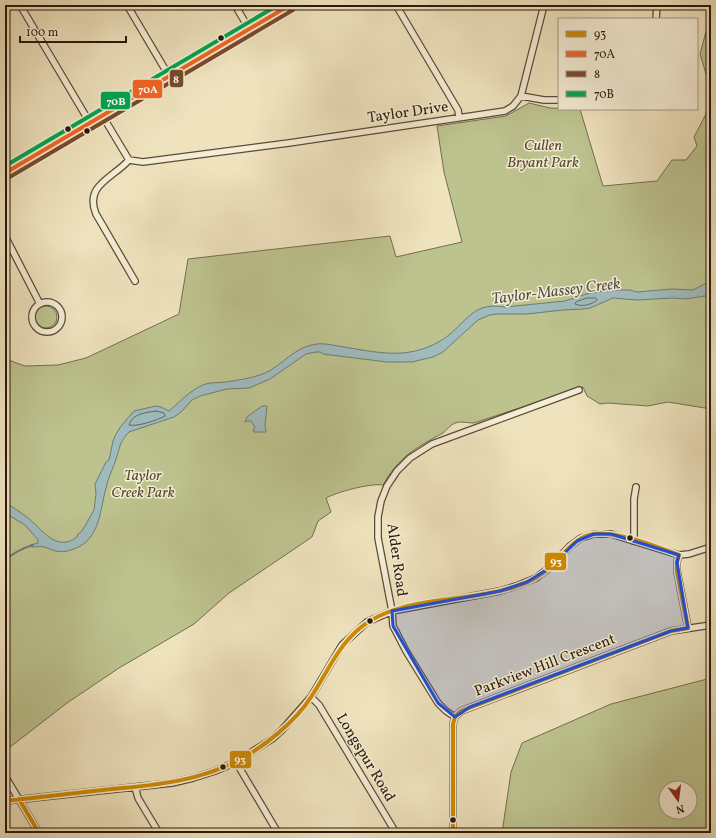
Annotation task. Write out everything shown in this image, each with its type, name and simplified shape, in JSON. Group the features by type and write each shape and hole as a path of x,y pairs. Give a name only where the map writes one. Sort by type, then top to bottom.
{"main road":[{"path":"8,171 290,5"}],"street":[{"path":"20,5 90,123"},
{"path":"127,5 169,76"},
{"path":"235,5 249,29"},
{"path":"396,5 458,110 459,117"},
{"path":"544,5 521,96 544,100 558,100"},
{"path":"656,18 657,5"},
{"name":"Taylor Drive","path":"129,160 143,162 289,143 505,111 513,106 521,96"},
{"path":"102,116 129,160 123,167 97,188 93,199 94,209 135,280"},
{"path":"5,162 8,171"},
{"path":"5,236 40,304"},
{"path":"46,302 52,303 61,312 62,318 60,324 56,329 50,332 44,333 38,330 31,320 35,308 40,304 46,302"},
{"name":"Alder Road","path":"455,716 446,711 438,703 406,651 393,626 392,611 378,538 378,517 384,494 397,471 414,455 432,444 579,390"},
{"path":"633,540 634,499 636,487"},
{"path":"5,800 172,783 215,772 261,748 281,732 311,697 342,645 367,622 392,611 500,591 519,585 536,578 553,565 570,546 581,538 602,533 633,540 679,554 689,554 711,546"},
{"path":"679,554 677,571 688,628"},
{"name":"Parkview Hill Crescent","path":"455,716 461,711 470,707 670,631 711,625"},
{"name":"Longspur Road","path":"311,697 319,705 396,833"},
{"path":"453,833 452,731 455,716"},
{"path":"236,762 278,833"},
{"path":"5,776 39,833"},
{"path":"135,787 138,798 159,833"}],"highlighted area":[{"path":"594,534 611,534 670,551 679,555 677,562 688,628 671,631 470,707 455,717 438,703 393,626 392,611 500,591 527,582 549,568 577,541"}],"green space":[{"name":"Taylor Creek Park","path":"711,13 711,409 668,402 648,406 608,403 600,404 587,396 583,387 474,423 455,423 443,433 408,454 395,467 383,485 370,485 354,488 326,498 331,512 318,521 312,537 229,593 194,624 119,668 67,703 5,751 5,352 11,361 25,366 58,365 86,358 179,314 188,259 390,236 396,257 462,242 444,172 437,126 506,116 529,103 558,108 558,110 580,110 603,186 657,181 672,160 686,160 697,146 694,137 706,114 710,87 700,54"},
{"path":"46,306 54,309 57,317 54,325 46,328 38,325 35,317 38,309"},
{"path":"711,678 711,833 502,833 511,772 522,743 611,704"}],"water":[{"path":"711,281 711,295 686,299 673,298 637,300 613,298 590,308 583,309 527,314 490,315 478,320 443,352 433,357 412,362 387,362 323,354 320,352 306,354 270,379 249,388 227,389 200,396 192,400 174,417 129,432 121,443 108,480 96,527 86,542 78,547 60,552 43,547 32,547 30,545 38,543 38,540 25,525 5,513 5,502 25,516 50,538 56,541 69,541 77,537 94,510 96,494 95,484 106,462 109,460 115,436 121,426 134,411 156,406 169,411 198,387 211,383 241,380 260,375 272,370 296,352 309,345 324,344 382,353 410,352 423,349 438,342 449,335 473,313 486,307 505,307 565,301 586,294 609,290 630,290 637,292 672,289 693,290"},
{"path":"262,406 267,406 265,425 266,432 254,432 253,430 255,427 251,421 245,422 247,417"}],"waterway":[{"path":"5,581 8,573 6,563 7,559 17,552 33,545"}],"transit line":[{"name":"70B","path":"5,166 278,5"},
{"name":"70A","path":"5,173 290,5"},
{"name":"8","path":"8,178 293,10"},
{"name":"93","path":"5,801 161,784 209,773 224,767 249,755 279,733 305,706 345,643 360,628 376,617 413,605 476,596 514,587 539,576 575,542 593,534 613,534 679,555 677,571 688,628"},
{"name":"93","path":"453,833 453,724 455,717 461,711 671,631 688,628"},
{"name":"93","path":"19,799 39,833"}],"park label":[{"name":"Cullen Bryant Park","path":"543,154"}],"water label":[{"name":"Taylor-Massey Creek","path":"556,292"}]}
